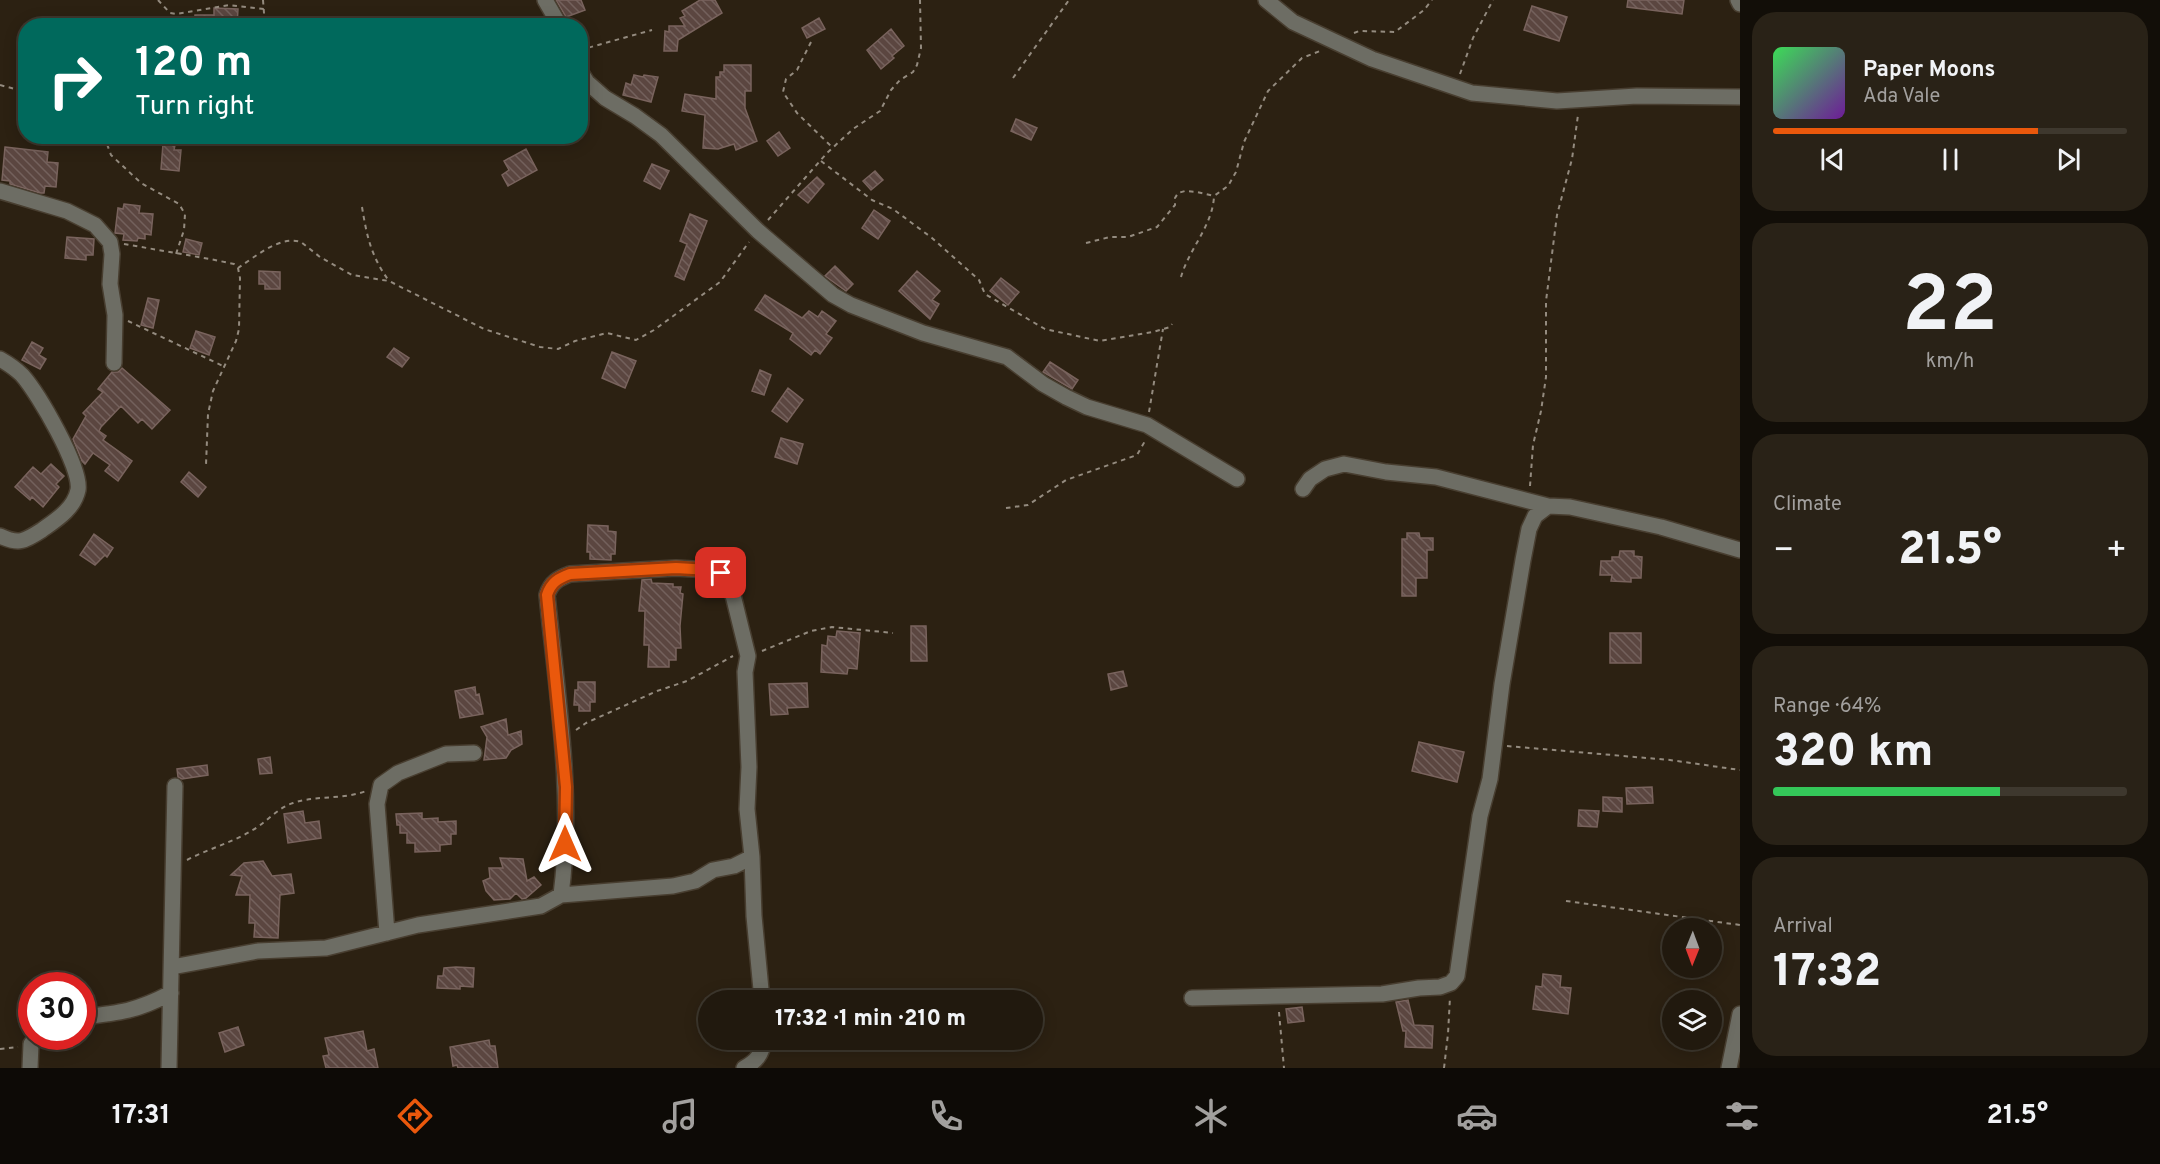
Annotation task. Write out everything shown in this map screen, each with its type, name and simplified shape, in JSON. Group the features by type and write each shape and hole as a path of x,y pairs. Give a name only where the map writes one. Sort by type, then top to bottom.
{"street":[{"path":"545,0 555,18"},
{"path":"1266,0 1293,22 1372,59 1472,93 1557,101 1637,96 1740,97"},
{"path":"1738,0 1740,4"},
{"path":"588,83 605,98 635,116 674,147 758,231 833,295 851,305 923,333 1007,357 1043,384 1066,397 1088,407 1147,425 1238,478"},
{"path":"0,192 67,211 95,225 110,242 112,254 110,284 115,315 114,363"},
{"path":"0,359 22,375 44,408 73,461 79,487 75,501 59,518 27,540 13,542 0,536"},
{"path":"1303,489 1310,479 1325,469 1344,464 1386,472 1436,477 1548,506 1570,507 1627,520 1740,550"},
{"path":"1192,998 1382,994 1419,987 1440,987 1451,982 1457,975 1480,816 1490,779 1502,684 1529,529 1535,516 1548,506"},
{"path":"561,895 565,864 566,798 547,595 549,588 556,580 570,574 676,568 721,573 730,583 747,653 745,672 749,767 747,809 761,990"},
{"path":"387,933 377,804 381,785 398,773 446,754 474,753"},
{"path":"169,1068 176,786"},
{"path":"172,967 258,951 326,948 418,925 541,906 561,895 673,886 695,881 713,870 734,866 752,857"},
{"path":"734,866 753,879"},
{"path":"96,1015 131,1011 171,993"},
{"path":"1729,1068 1740,1014"},
{"path":"30,1068 31,1050"},
{"path":"744,1068 754,1063 761,1050"},
{"path":"763,1050 765,1068"}],"path":[{"path":"158,0 170,13 176,14 229,5 264,9"},
{"path":"263,0 265,18"},
{"path":"238,268 263,251 288,240 296,240 351,275 389,282 484,328 540,347 558,349 575,341 607,333 636,340 654,330 720,282 758,231 820,161 853,129 880,111 891,90 900,80 913,72 921,48 920,0"},
{"path":"1013,78 1069,0"},
{"path":"1086,243 1110,237 1128,237 1157,227 1175,205 1178,193 1197,192 1214,196 1228,186 1236,172 1244,142 1268,91 1302,58 1359,31 1395,32 1424,10 1432,0"},
{"path":"1456,86 1473,38 1493,0"},
{"path":"588,48 652,30"},
{"path":"811,42 797,70 786,79 783,92 797,112 833,148"},
{"path":"0,85 18,90"},
{"path":"1529,500 1533,445 1546,377 1546,302 1557,215 1572,159 1580,100"},
{"path":"107,144 111,155 141,183 179,204 184,214 184,230 176,254"},
{"path":"820,161 872,200 893,209 932,238 979,280 985,294 1045,329 1100,341 1163,329 1173,324"},
{"path":"1181,277 1185,263 1214,207 1214,196"},
{"path":"362,207 368,242 380,269 389,282"},
{"path":"110,242 234,264 238,268 240,278 239,329 236,341 213,391 208,414 206,465"},
{"path":"115,315 224,367"},
{"path":"1006,508 1028,505 1066,480 1137,455 1145,443 1163,329"},
{"path":"561,740 586,723 657,691 687,681 724,659 780,645 811,631 832,627 893,633"},
{"path":"1494,745 1670,760 1740,770"},
{"path":"174,867 248,833 291,803 351,797 381,785"},
{"path":"1566,901 1740,925"},
{"path":"1444,1068 1451,982"},
{"path":"1278,997 1284,1068"}],"building":[{"path":"556,0 581,0 585,10 566,17"},
{"path":"700,0 715,0 722,13 678,40 677,51 664,51 665,31 669,32 669,26 685,26 680,18 685,16 682,11"},
{"path":"1628,0 1684,0 1682,14 1627,7"},
{"path":"1532,6 1567,17 1559,41 1524,30"},
{"path":"214,8 238,9 237,18 195,18 195,15 214,15"},
{"path":"819,18 825,29 807,38 802,28"},
{"path":"891,29 904,46 881,69 867,50"},
{"path":"724,65 751,65 751,91 745,91 745,108 757,141 736,150 734,144 718,149 703,148 705,115 682,111 685,94 716,99 716,77 720,77 720,72 724,72"},
{"path":"634,75 658,77 651,102 623,95 626,83 631,85"},
{"path":"1016,119 1037,128 1031,140 1011,131"},
{"path":"779,132 790,148 778,156 767,141"},
{"path":"163,144 175,145 174,150 181,150 179,171 161,169"},
{"path":"5,147 48,152 47,162 58,163 56,187 45,186 44,193 40,193 2,180"},
{"path":"526,149 537,170 508,186 502,175 509,170 504,161"},
{"path":"652,164 669,171 660,189 644,181"},
{"path":"875,171 883,180 871,190 863,181"},
{"path":"817,177 824,184 808,203 798,195"},
{"path":"124,204 140,206 139,213 153,214 151,235 145,234 145,239 138,238 137,241 123,240 124,234 115,233 118,208 123,209"},
{"path":"874,210 890,221 878,239 862,228"},
{"path":"690,214 707,221 684,280 675,276 687,244 680,241"},
{"path":"67,237 94,239 93,255 86,255 86,260 65,258"},
{"path":"186,239 202,243 199,255 183,252"},
{"path":"835,266 853,284 846,291 825,276"},
{"path":"259,271 280,272 280,289 265,289 265,284 259,284"},
{"path":"917,271 940,291 932,300 939,304 930,319 899,291"},
{"path":"1001,278 1019,292 1008,305 990,291"},
{"path":"765,295 802,318 809,311 818,317 822,311 836,321 826,334 832,338 820,354 815,350 811,355 790,339 793,333 755,310"},
{"path":"148,298 159,300 153,328 141,325"},
{"path":"196,331 215,337 209,355 190,348"},
{"path":"32,342 43,348 39,355 46,359 40,369 22,360"},
{"path":"394,348 409,358 402,367 387,357"},
{"path":"612,352 636,361 625,388 602,378"},
{"path":"1050,362 1078,380 1072,389 1043,372"},
{"path":"122,368 170,410 152,429 142,419 138,423 121,406 101,427 99,431 106,436 103,440 132,461 118,481 105,471 110,465 93,453 85,464 73,439 86,416 83,413 103,392 98,389 112,372 118,372"},
{"path":"760,370 771,375 764,395 752,391"},
{"path":"788,388 803,400 787,422 772,411"},
{"path":"781,438 803,444 797,464 775,457"},
{"path":"51,464 64,476 56,484 59,487 43,507 32,497 30,500 15,487 33,467 41,474"},
{"path":"189,472 206,487 198,497 181,482"},
{"path":"588,525 608,526 608,531 616,532 615,554 611,554 611,560 590,559 590,552 587,552"},
{"path":"1407,533 1419,533 1420,538 1433,538 1433,550 1427,550 1427,578 1416,578 1416,596 1402,596 1402,539 1407,539"},
{"path":"94,534 113,548 107,557 105,555 95,565 80,555"},
{"path":"1620,551 1634,551 1634,556 1642,557 1641,578 1631,578 1631,582 1611,581 1612,575 1600,575 1601,561 1612,561 1612,557 1619,557"},
{"path":"651,579 652,583 673,584 673,587 681,587 680,593 683,594 680,626 681,648 676,648 676,660 669,660 669,667 648,667 649,645 644,645 645,611 639,611 642,580"},
{"path":"911,626 926,626 927,661 911,661"},
{"path":"837,631 860,633 857,669 848,668 847,674 821,672 822,645 827,646 828,636 836,637"},
{"path":"1610,633 1641,633 1641,663 1610,663"},
{"path":"1123,671 1127,686 1111,690 1108,674"},
{"path":"578,682 595,682 595,702 590,702 590,711 579,711 579,705 574,705"},
{"path":"807,683 808,707 787,708 788,714 771,715 769,684"},
{"path":"475,687 476,695 479,694 483,714 460,718 455,691"},
{"path":"506,719 508,735 521,731 522,744 511,750 506,758 484,760 487,737 481,727"},
{"path":"1419,742 1464,752 1457,782 1412,771"},
{"path":"270,757 272,773 260,774 258,759"},
{"path":"207,765 208,775 182,779 178,777 177,769"},
{"path":"1652,787 1653,803 1627,804 1626,788"},
{"path":"1603,797 1622,798 1622,812 1603,811"},
{"path":"1579,810 1599,811 1597,827 1578,826"},
{"path":"303,811 305,823 319,821 321,838 288,843 284,814"},
{"path":"422,813 422,819 438,818 438,822 456,821 456,834 451,834 451,844 440,845 440,851 415,852 415,843 407,843 407,833 400,833 396,814"},
{"path":"500,858 523,859 527,881 534,877 541,885 526,898 522,899 516,893 510,899 494,900 486,891 483,881 490,878 489,868 503,868"},
{"path":"263,861 272,876 291,874 294,893 280,895 278,938 254,937 255,923 249,923 250,895 236,895 242,876 231,875 244,863"},
{"path":"444,968 474,968 473,987 437,988 438,976 443,976"},
{"path":"1543,974 1561,976 1560,987 1571,988 1568,1014 1533,1009 1536,986 1542,987"},
{"path":"1408,1000 1414,1025 1433,1026 1432,1048 1405,1047 1406,1031 1403,1031 1396,1002"},
{"path":"1302,1007 1304,1021 1288,1023 1286,1009"},
{"path":"238,1027 244,1045 225,1052 219,1033"},
{"path":"363,1031 367,1051 374,1049 378,1068 326,1068 323,1056 329,1055 325,1038"},
{"path":"489,1040 490,1046 495,1046 498,1068 453,1066 450,1047"}],"route":[{"path":"565,844 566,787 547,595 549,588 556,580 570,574 676,568 721,573"}]}
